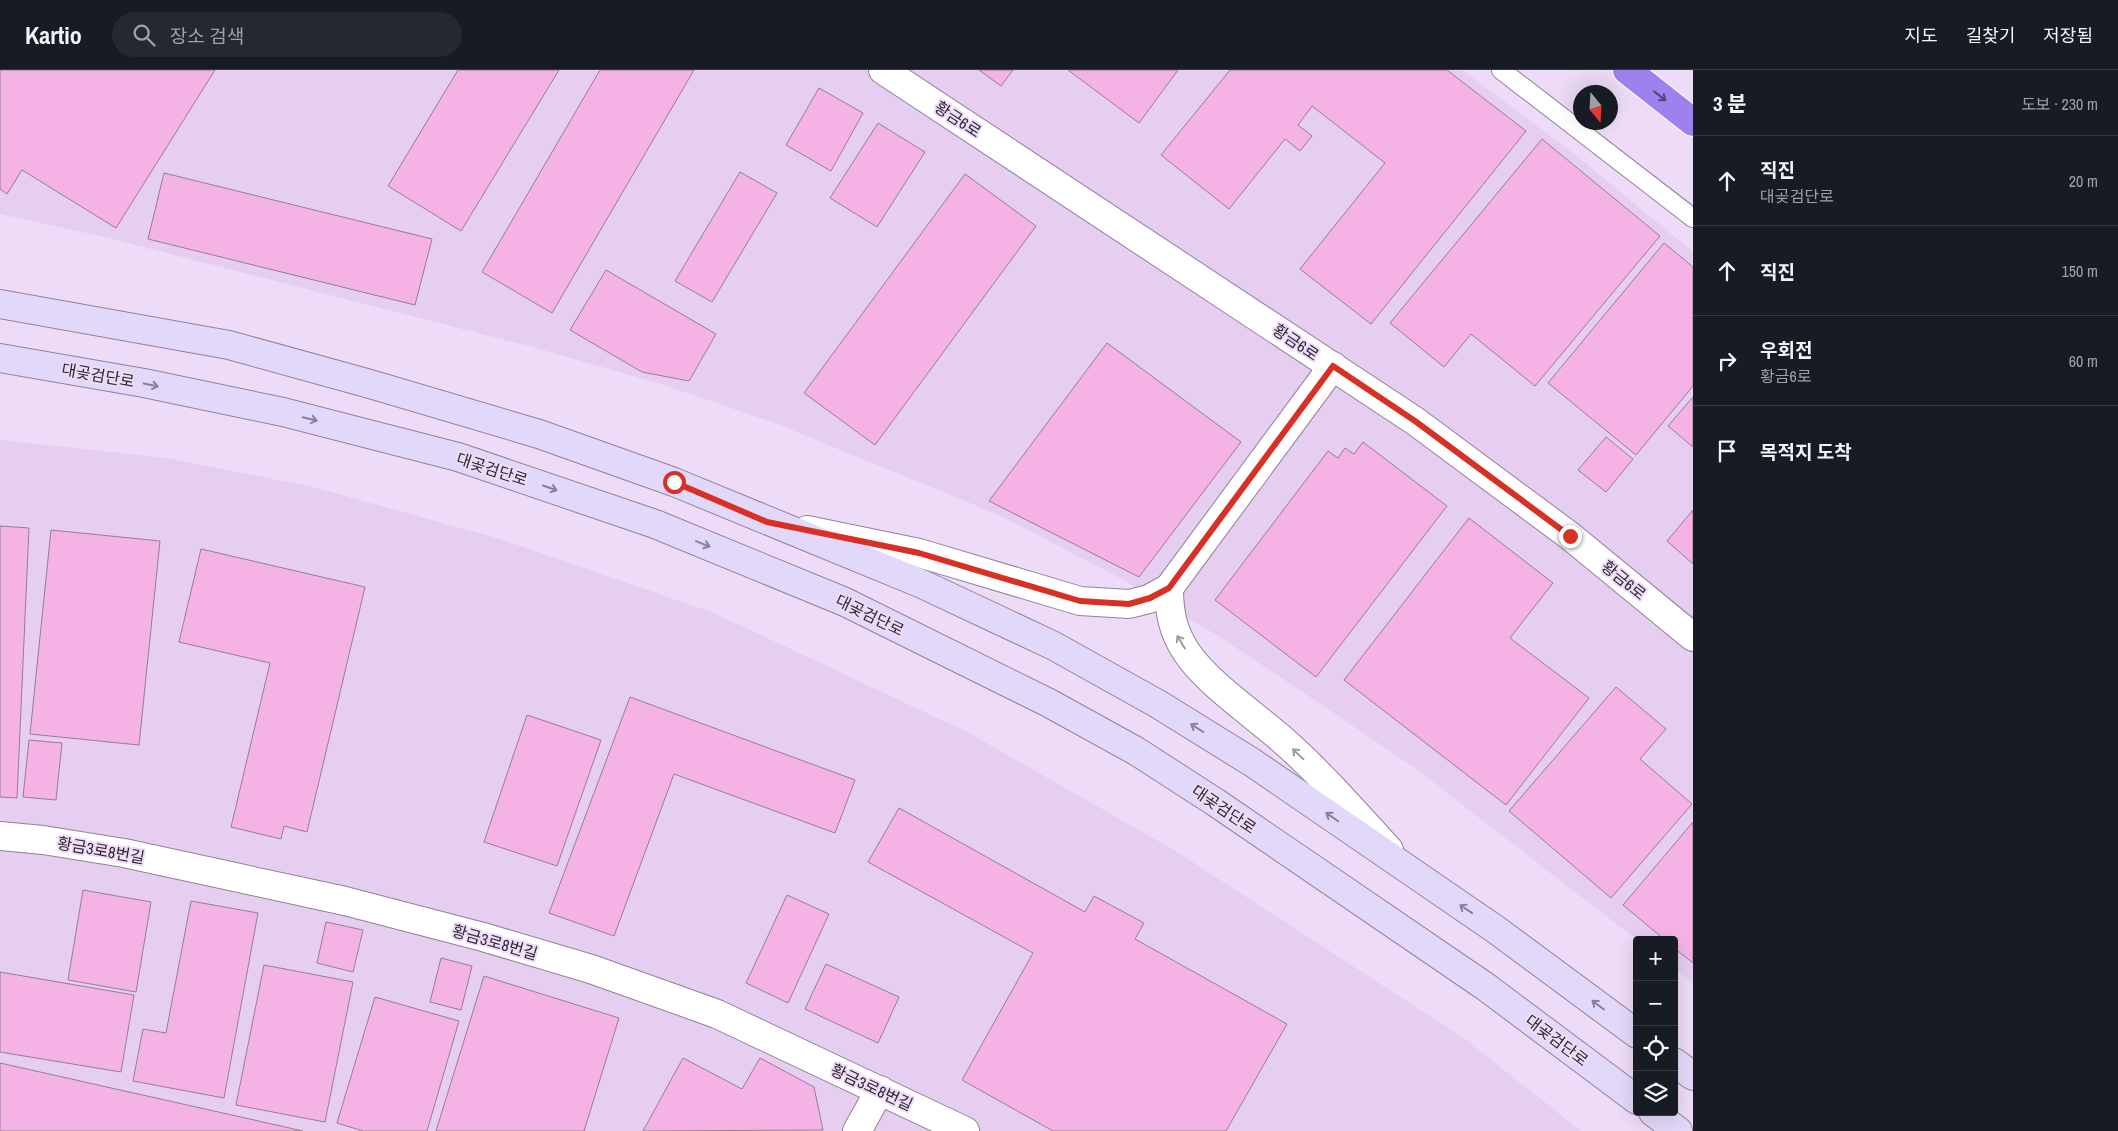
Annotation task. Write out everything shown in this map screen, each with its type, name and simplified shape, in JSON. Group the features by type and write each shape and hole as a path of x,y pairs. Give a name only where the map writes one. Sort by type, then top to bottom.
{"highway":[{"path":"1626,70 1693,122"}],"main road":[{"path":"0,304 229,345 539,434 674,482 767,522 922,584 1054,646 1158,704 1253,763 1495,929 1633,1031"},
{"name":"대곶검단로","path":"0,358 144,383 283,412 458,457 655,524 846,602 1049,704 1136,751 1215,802 1486,987 1633,1097"},
{"path":"1678,1065 1693,1076"},
{"path":"1658,1116 1678,1131"}],"street":[{"name":"황금6로","path":"883,70 1415,421 1496,479 1570,536 1693,637"},
{"path":"767,522 919,553 1080,601 1129,604 1150,598 1169,588 1333,366"},
{"path":"1169,588 1169,609 1176,633 1201,670 1309,765 1403,866"},
{"name":"황금3로8번길","path":"0,836 42,840 134,855 345,901 483,937 591,969 717,1014 964,1131"},
{"path":"858,1131 880,1090"}],"lane":[{"path":"1501,70 1693,218"}],"shaded area":[{"path":"0,70 1462,70 1577,156 1693,252 1693,983 1678,972 1678,936 1633,937 1419,771 1220,637 1120,578 999,515 775,423 661,384 529,346 96,235 0,214"},
{"path":"0,440 166,458 313,487 500,539 714,613 967,732 1174,850 1465,1039 1581,1131 0,1131"}],"building":[{"path":"0,70 215,70 116,228 22,170 7,194 0,189"},
{"path":"458,70 559,70 461,231 388,186"},
{"path":"600,70 694,70 552,313 482,272"},
{"path":"979,70 1013,70 1001,86"},
{"path":"1068,70 1178,70 1139,123"},
{"path":"1230,70 1447,70 1526,131 1371,324 1300,269 1385,163 1312,106 1298,125 1312,136 1300,151 1285,139 1229,209 1161,155"},
{"path":"819,88 863,113 831,171 786,145"},
{"path":"878,123 925,152 877,227 830,198"},
{"path":"1542,139 1660,236 1535,386 1471,334 1444,367 1390,323"},
{"path":"740,172 777,193 712,302 675,281"},
{"path":"164,173 432,239 415,305 148,239"},
{"path":"965,174 1036,226 875,445 804,393"},
{"path":"1664,243 1693,267 1693,386 1636,455 1548,383"},
{"path":"606,270 716,334 689,381 642,372 570,330"},
{"path":"1107,343 1241,442 1139,577 989,501"},
{"path":"1693,397 1693,447 1668,426"},
{"path":"1606,437 1633,459 1606,492 1578,470"},
{"path":"1363,442 1447,506 1316,677 1215,600 1328,451 1338,458 1345,448 1354,454"},
{"path":"1693,510 1693,564 1667,541"},
{"path":"1469,518 1553,583 1510,638 1589,698 1506,805 1344,680"},
{"path":"0,526 29,528 17,798 0,797"},
{"path":"51,530 160,541 139,745 30,734"},
{"path":"201,549 365,587 307,832 284,826 281,839 231,827 270,663 179,642"},
{"path":"1616,687 1666,729 1640,759 1692,804 1611,898 1509,811"},
{"path":"630,697 855,780 835,833 674,774 614,936 549,913"},
{"path":"527,715 601,740 557,866 484,842"},
{"path":"29,740 62,743 56,800 23,797"},
{"path":"899,808 1085,912 1094,896 1144,923 1135,939 1287,1024 1226,1131 1053,1131 962,1080 1033,953 868,862"},
{"path":"1693,822 1693,963 1678,951 1678,936 1660,936 1623,905"},
{"path":"83,890 151,902 136,992 68,980"},
{"path":"787,895 829,914 788,1003 746,983"},
{"path":"191,901 258,913 224,1098 133,1081 143,1029 166,1033"},
{"path":"326,922 363,930 353,972 317,963"},
{"path":"441,958 472,966 461,1010 430,1002"},
{"path":"826,964 899,997 878,1043 805,1009"},
{"path":"264,965 353,982 325,1122 236,1105"},
{"path":"0,972 134,995 121,1072 0,1052"},
{"path":"484,976 619,1018 584,1131 436,1131"},
{"path":"375,997 459,1021 427,1131 363,1131 337,1123"},
{"path":"683,1058 742,1089 760,1058 814,1087 823,1130 643,1131"},
{"path":"0,1063 303,1131 0,1131"}],"route":[{"path":"674,482 767,522 919,553 1080,601 1129,604 1150,598 1169,588 1333,366 1415,421 1570,536"}]}
